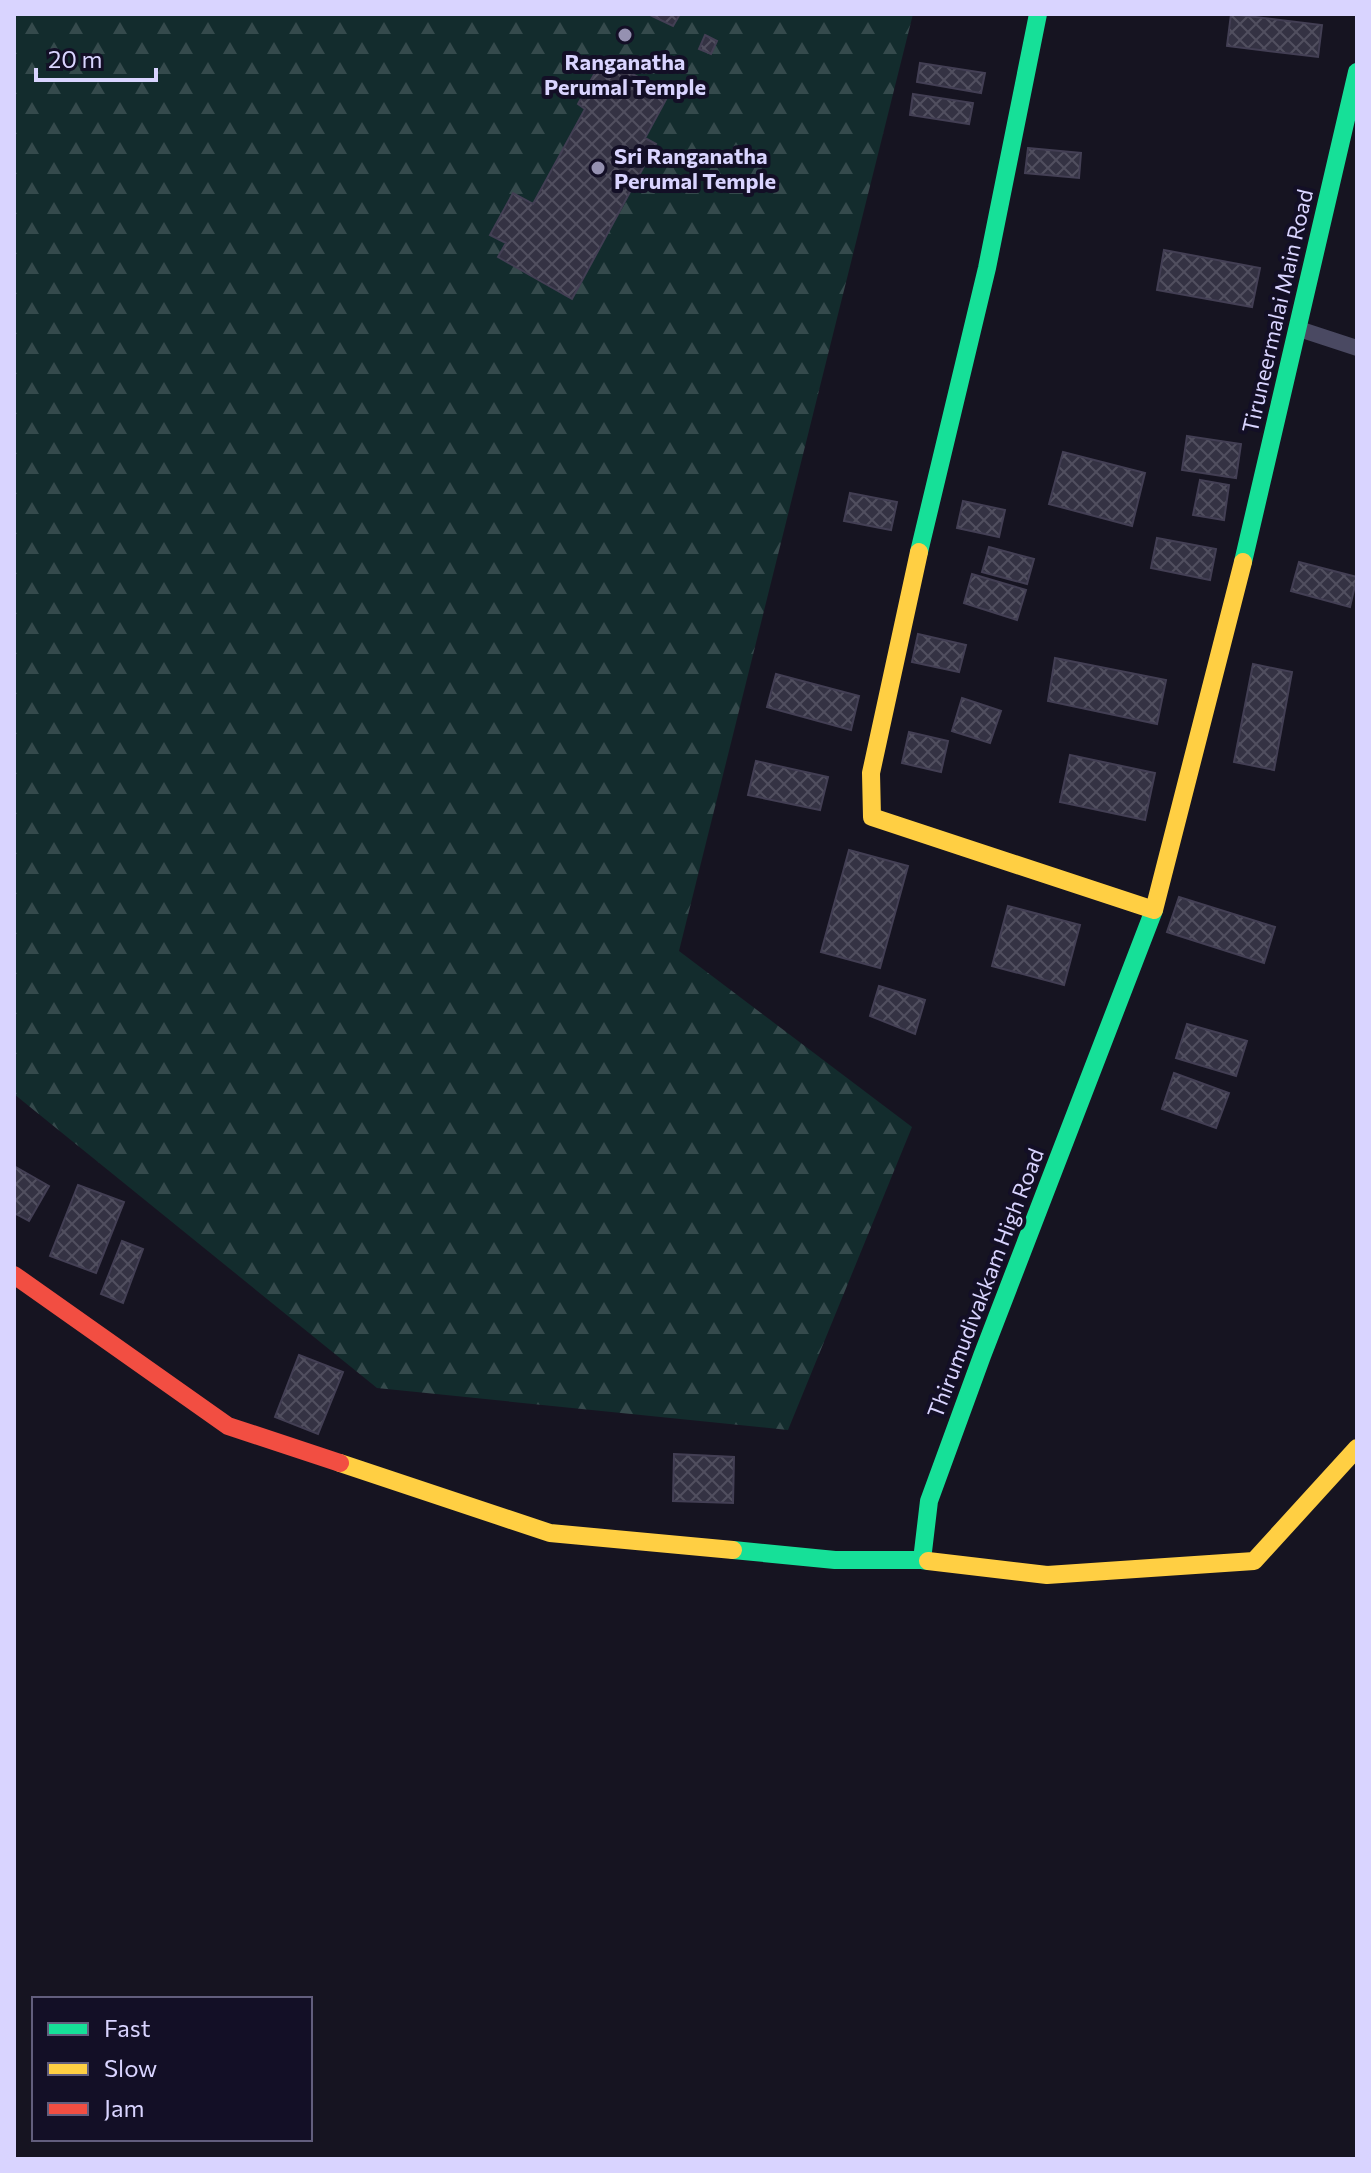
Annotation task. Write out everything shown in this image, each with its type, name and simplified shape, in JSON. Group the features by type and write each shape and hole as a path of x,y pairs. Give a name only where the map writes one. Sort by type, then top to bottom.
{"street":[{"path":"1038,14 987,268 920,547 871,773 872,817 1154,910"},
{"name":"Tiruneermalai Main Road","path":"1244,560 1357,72"},
{"name":"Thirumudivakkam High Road","path":"922,1560 929,1501 987,1341 1154,910 1244,560"},
{"path":"14,1275 228,1426 550,1533 835,1560 922,1560 1047,1575 1254,1561 1357,1448"}],"lane":[{"path":"1297,328 1357,348"}],"green space":[{"path":"14,14 913,14 679,951 912,1127 788,1430 377,1388 14,1094"}],"building":[{"path":"648,14 680,14 673,26"},
{"path":"1231,14 1322,25 1318,57 1227,46"},
{"path":"705,35 717,41 711,54 699,49"},
{"name":"Sri Ranganatha Perumal Temple","path":"603,58 669,94 645,138 656,144 572,299 498,257 506,243 490,235 513,193 533,204 585,109 578,104"},
{"path":"920,63 985,73 981,93 917,82"},
{"path":"913,94 973,103 969,124 910,115"},
{"path":"1028,148 1081,153 1079,178 1025,173"},
{"path":"1164,250 1260,268 1252,307 1157,290"},
{"path":"1187,436 1241,444 1236,478 1182,470"},
{"path":"1063,452 1145,473 1132,526 1049,504"},
{"path":"1200,480 1229,485 1224,520 1193,515"},
{"path":"850,493 897,502 891,530 844,521"},
{"path":"963,501 1005,510 999,537 957,528"},
{"path":"1157,538 1216,549 1210,580 1151,568"},
{"path":"989,547 1034,559 1027,584 982,572"},
{"path":"1299,562 1357,577 1350,607 1291,591"},
{"path":"972,574 1026,590 1017,620 964,603"},
{"path":"918,634 966,645 959,672 912,662"},
{"path":"1055,658 1166,680 1157,724 1048,701"},
{"path":"1253,664 1292,672 1274,770 1234,762"},
{"path":"776,674 859,696 851,730 767,707"},
{"path":"962,698 1001,711 990,743 952,731"},
{"path":"909,732 948,741 941,772 902,763"},
{"path":"1070,755 1155,773 1145,820 1060,802"},
{"path":"756,761 828,777 820,810 748,795"},
{"path":"849,850 908,866 880,968 821,952"},
{"path":"1179,897 1275,927 1264,963 1167,932"},
{"path":"1008,906 1080,925 1064,985 992,966"},
{"path":"879,986 925,1000 915,1034 870,1016"},
{"path":"1187,1024 1247,1041 1236,1076 1176,1058"},
{"path":"1174,1073 1229,1093 1216,1128 1162,1109"},
{"path":"14,1166 49,1186 29,1221 14,1213"},
{"path":"78,1185 124,1202 96,1273 50,1256"},
{"path":"122,1241 143,1249 123,1303 101,1294"},
{"path":"299,1355 343,1372 318,1434 275,1417"},
{"path":"674,1454 734,1457 733,1503 673,1501"}],"traffic: fast":[{"path":"919,552 987,268 1038,14"},
{"path":"1243,562 1357,72"},
{"path":"928,1561 922,1560 929,1501 1154,910"},
{"path":"733,1550 835,1560 922,1560"}],"traffic: slow":[{"path":"919,552 871,773 872,817 1154,910"},
{"path":"1154,910 1243,562"},
{"path":"928,1561 1047,1575 1254,1561 1357,1448"},
{"path":"340,1463 550,1533 733,1550"}],"traffic: jam":[{"path":"14,1275 228,1426 340,1463"}],"place":[{"name":"Ranganatha Perumal Temple","path":"625,35"},
{"name":"Sri Ranganatha Perumal Temple","path":"598,168"}]}
